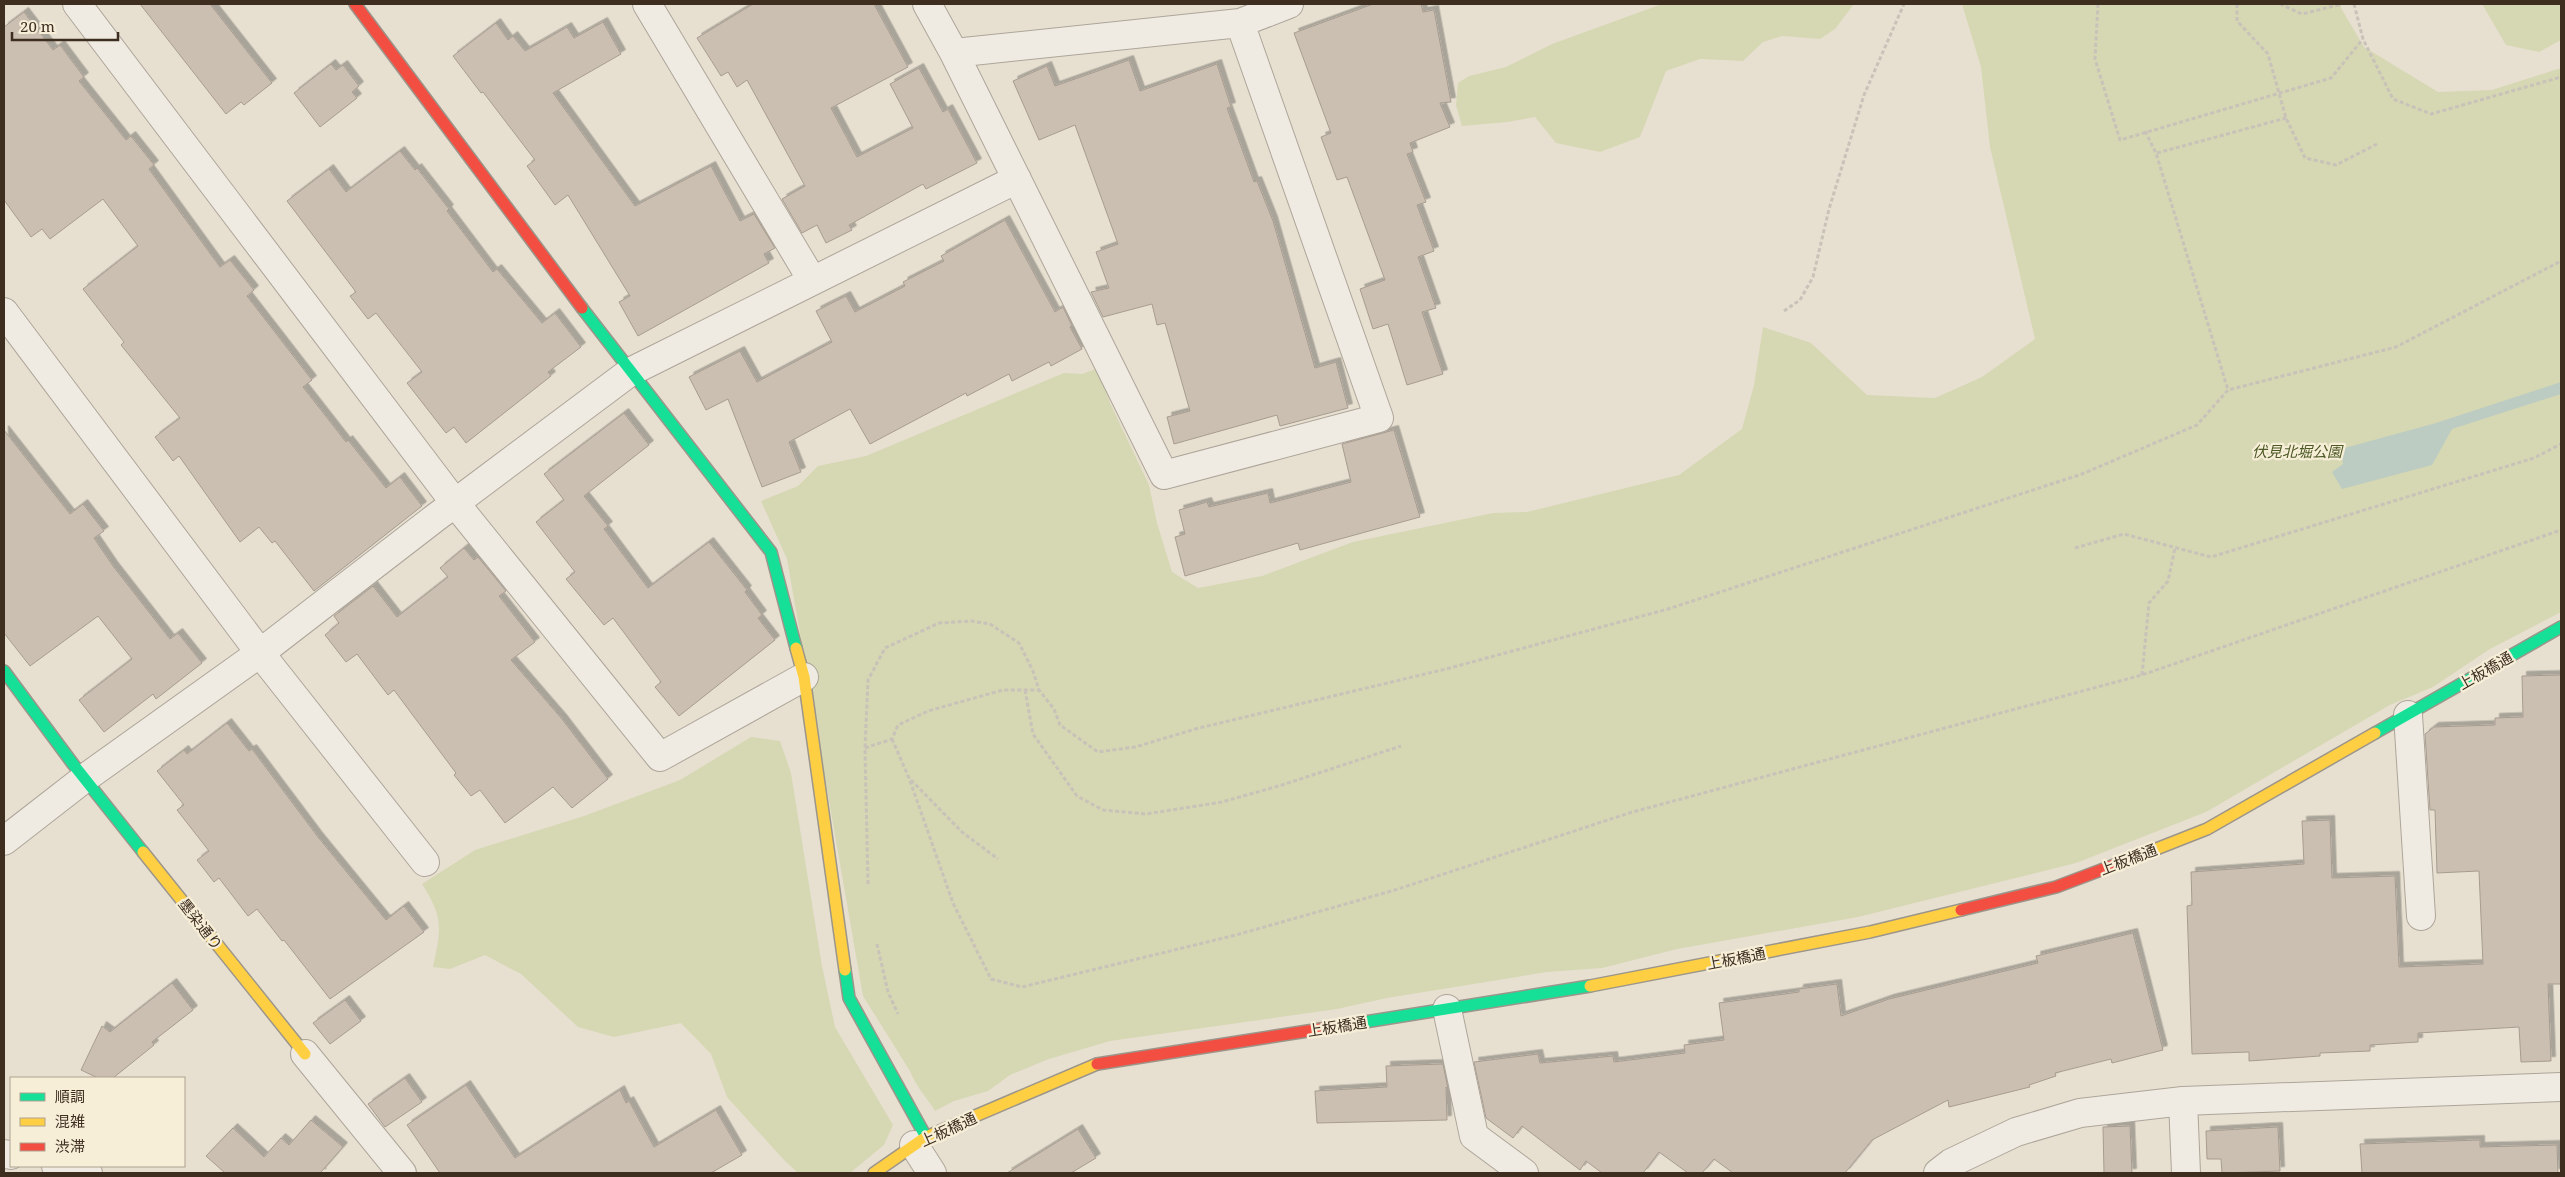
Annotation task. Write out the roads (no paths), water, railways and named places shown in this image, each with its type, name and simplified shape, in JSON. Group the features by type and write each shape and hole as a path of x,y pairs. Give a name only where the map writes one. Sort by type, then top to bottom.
{"street":[{"path":"77,4 455,503 660,757 804,677"},
{"path":"355,4 630,372 771,552 804,677 849,998 920,1141 932,1173"},
{"path":"647,4 812,280"},
{"path":"927,4 954,53 1164,475 1379,418 1240,23"},
{"path":"954,53 1240,23 1289,4"},
{"path":"4,841 85,778 260,653 455,503 630,372 1017,179"},
{"path":"4,312 260,653 426,862"},
{"name":"上板橋通","path":"874,1173 920,1141 1098,1064 1592,986 1870,932 2056,887 2207,829 2561,627"},
{"name":"墨染通り","path":"4,670 85,778 402,1173"},
{"path":"2408,715 2421,916"},
{"path":"1447,1009 1474,1136 1524,1173"},
{"path":"1938,1173 1951,1163 2016,1132 2080,1113 2183,1102 2561,1087"},
{"path":"2183,1102 2186,1173"},
{"path":"61,1167 88,1173"}],"park label":[{"name":"伏見北堀公園","path":"2297,451"}]}
